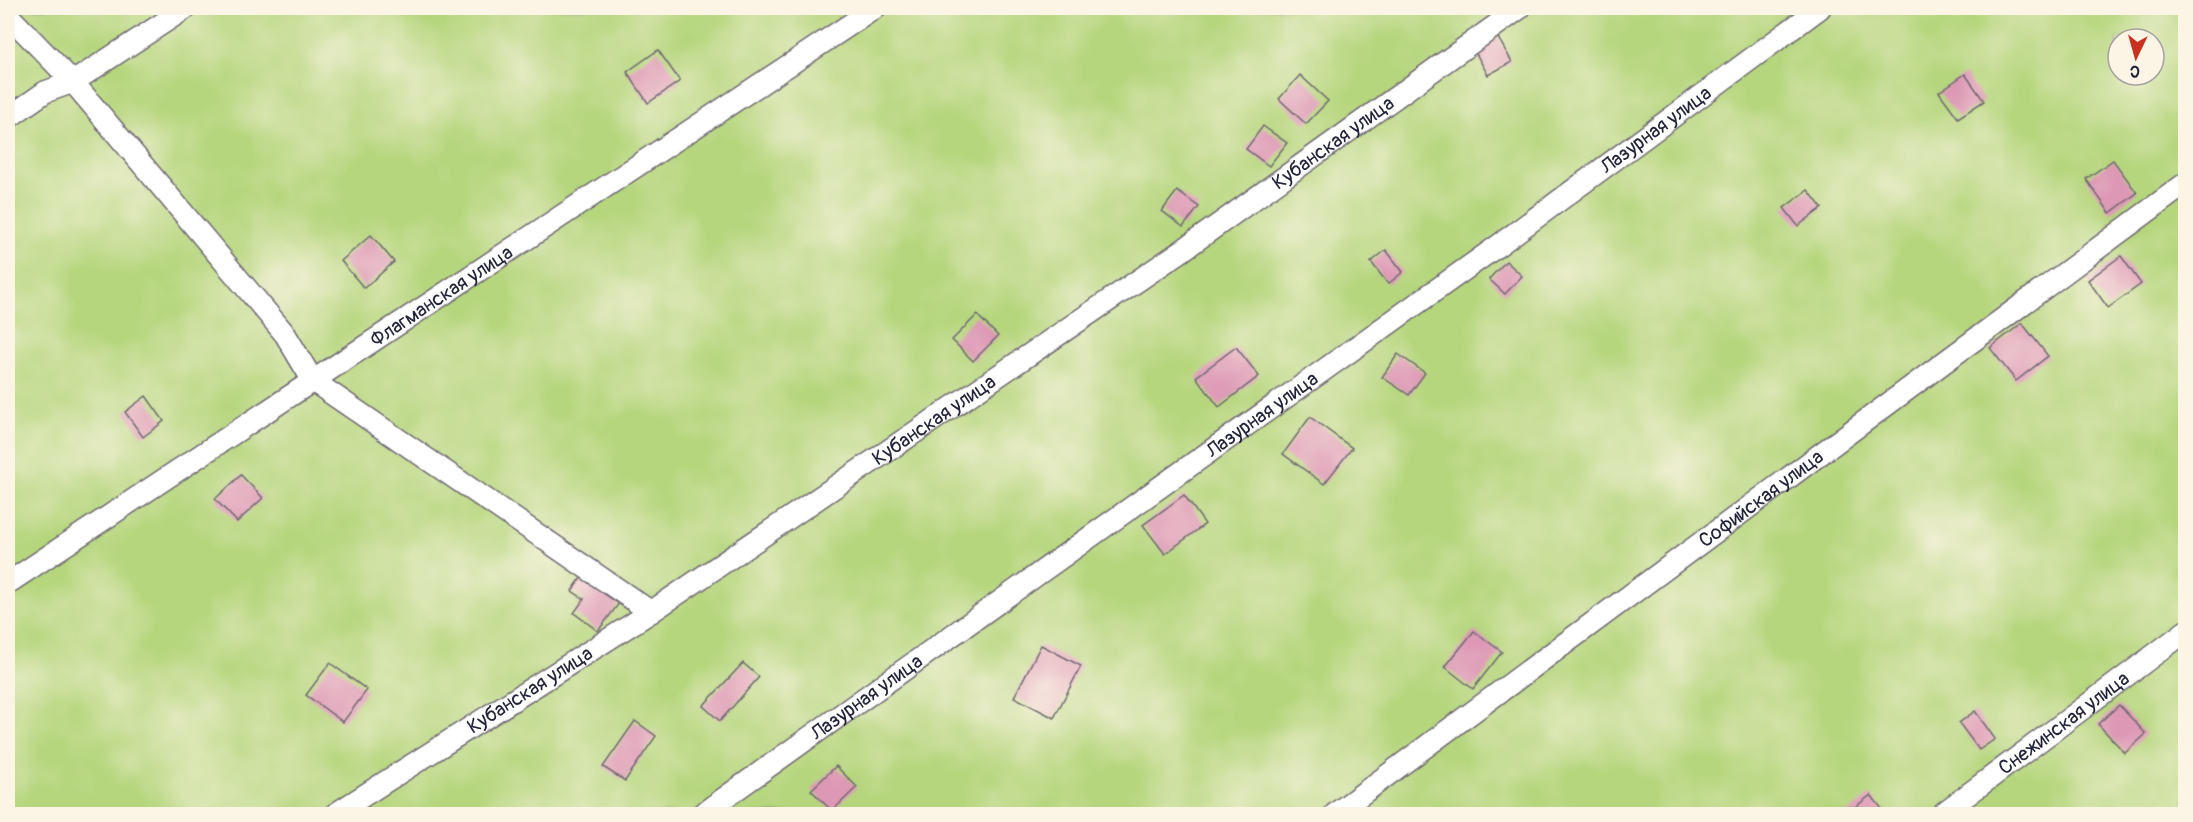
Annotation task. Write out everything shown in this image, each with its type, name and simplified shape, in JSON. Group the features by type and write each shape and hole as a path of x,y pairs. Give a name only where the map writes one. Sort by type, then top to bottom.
{"lane":[{"path":"8,118 45,92 73,82 186,8"},
{"name":"Флагманская улица","path":"8,584 875,8"},
{"name":"Кубанская улица","path":"335,814 651,612 1183,250 1521,8"},
{"name":"Лазурная улица","path":"702,814 1499,245 1820,8"},
{"path":"8,15 73,82 285,334 313,381 651,612"},
{"name":"Софийская улица","path":"1335,814 2186,183"},
{"name":"Снежинская улица","path":"1942,814 2186,632"}],"green space":[{"path":"8,8 2185,8 2185,814 8,814"}],"building":[{"path":"1497,36 1512,62 1488,75 1473,48"},
{"path":"658,50 680,81 648,103 627,72"},
{"path":"1965,74 1984,101 1958,118 1939,92"},
{"path":"1300,75 1328,101 1306,124 1279,99"},
{"path":"1263,126 1287,143 1269,166 1246,149"},
{"path":"2113,160 2137,193 2110,213 2086,179"},
{"path":"1808,190 1822,208 1798,226 1784,208"},
{"path":"1177,191 1199,207 1183,227 1162,211"},
{"path":"371,235 394,262 364,288 341,261"},
{"path":"1386,250 1403,272 1388,284 1371,262"},
{"path":"2121,256 2141,284 2108,308 2088,280"},
{"path":"1506,261 1522,276 1505,294 1489,279"},
{"path":"977,315 998,336 973,361 952,340"},
{"path":"2022,323 2048,356 2016,381 1990,348"},
{"path":"1236,347 1259,376 1219,407 1196,377"},
{"path":"1398,354 1425,373 1409,395 1382,377"},
{"path":"146,396 164,421 143,437 125,412"},
{"path":"1310,417 1352,448 1324,484 1283,454"},
{"path":"241,475 263,498 237,522 215,499"},
{"path":"1184,495 1205,524 1165,554 1143,525"},
{"path":"583,575 620,602 598,631 574,613 584,599 572,591"},
{"path":"1474,631 1502,652 1473,689 1445,667"},
{"path":"1041,645 1081,666 1054,718 1014,697"},
{"path":"330,663 367,690 343,722 306,695"},
{"path":"743,663 759,677 720,721 703,706"},
{"path":"2119,705 2146,734 2125,753 2098,724"},
{"path":"1975,711 1995,739 1979,750 1959,723"},
{"path":"635,721 656,736 625,781 603,767"},
{"path":"836,766 857,787 832,811 811,790"},
{"path":"1871,795 1886,814 1846,814"}]}
